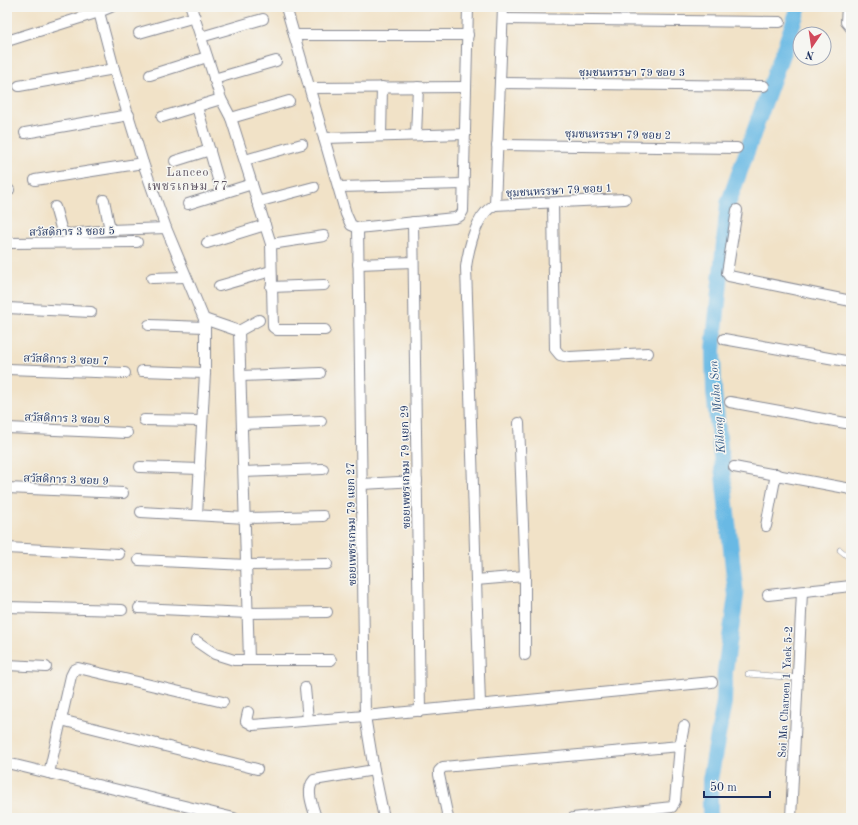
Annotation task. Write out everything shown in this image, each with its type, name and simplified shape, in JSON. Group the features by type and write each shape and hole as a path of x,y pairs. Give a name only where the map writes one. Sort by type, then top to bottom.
{"street":[{"path":"7,41 111,7"},
{"path":"191,7 221,99 231,118 271,244 273,327 275,329 325,330"},
{"path":"286,7 338,187 351,225 358,228 454,218 460,216 463,211 468,7"},
{"path":"480,705 466,267 474,232 484,213 495,205 503,7"},
{"path":"847,7 846,22 851,28"},
{"path":"99,12 114,69 143,163 166,228 204,323 205,373 197,515"},
{"path":"139,32 195,18"},
{"path":"201,37 263,19"},
{"path":"503,19 780,22"},
{"path":"294,35 468,35"},
{"path":"150,75 207,58"},
{"path":"214,79 276,61"},
{"path":"19,86 114,69"},
{"name":"ชุมชนหรรษา 79 ซอย 3","path":"500,83 764,86"},
{"path":"381,136 382,87"},
{"path":"416,135 418,87"},
{"path":"310,88 466,87"},
{"path":"162,117 221,99"},
{"path":"231,118 289,101"},
{"path":"197,107 222,193"},
{"path":"25,133 129,115"},
{"path":"324,138 465,134"},
{"path":"245,160 302,144"},
{"name":"ชุมชนหรรษา 79 ซอย 2","path":"497,145 738,148"},
{"path":"175,161 210,150"},
{"path":"36,180 143,163"},
{"path":"188,204 252,184"},
{"path":"338,187 464,184"},
{"path":"257,202 314,186"},
{"name":"ชุมชนหรรษา 79 ซอย 1","path":"495,205 625,199"},
{"path":"104,200 110,230"},
{"path":"554,203 555,349 560,355 569,356 648,352"},
{"path":"55,207 63,232 69,234 110,230 166,228"},
{"path":"737,210 727,272 729,276 851,301"},
{"name":"ซอยเพชรเกษม 79 แยก 29","path":"413,222 420,711"},
{"path":"207,243 265,225"},
{"name":"ซอยเพชรเกษม 79 แยก 27","path":"358,228 365,716 384,818"},
{"path":"271,244 324,236"},
{"name":"สวัสดิการ 3 ซอย 5","path":"7,243 137,242"},
{"path":"358,264 413,262"},
{"path":"219,286 271,271"},
{"path":"152,278 185,277"},
{"path":"271,287 324,285"},
{"path":"7,308 91,312"},
{"path":"148,325 204,323 239,331 259,320"},
{"path":"239,331 246,518 249,660"},
{"path":"724,339 851,362"},
{"name":"สวัสดิการ 3 ซอย 7","path":"7,368 125,373"},
{"path":"142,371 205,373"},
{"path":"241,376 320,373"},
{"path":"730,402 851,424"},
{"path":"144,420 202,421"},
{"path":"242,424 321,421"},
{"path":"519,423 525,576 525,655"},
{"name":"สวัสดิการ 3 ซอย 8","path":"7,428 127,433"},
{"path":"140,467 200,469"},
{"path":"734,467 851,489"},
{"path":"244,472 323,469"},
{"path":"766,526 776,474"},
{"path":"362,484 417,481"},
{"name":"สวัสดิการ 3 ซอย 9","path":"7,488 123,493"},
{"path":"141,512 246,518 323,516"},
{"path":"7,548 119,554"},
{"path":"138,560 247,565 326,564"},
{"path":"476,580 525,576"},
{"path":"768,595 851,586"},
{"name":"Soi Ma Charoen 1 Yaek 5-2","path":"791,818 802,592"},
{"path":"7,607 122,610"},
{"path":"139,608 248,613 327,612"},
{"path":"196,641 215,654 234,660 330,660"},
{"path":"7,665 46,667"},
{"path":"49,773 71,676 74,670 78,668 223,702"},
{"path":"248,712 246,721 253,725 420,711 712,682"},
{"path":"305,688 308,720"},
{"path":"61,720 257,768"},
{"path":"573,818 672,807 675,801 680,746 684,726"},
{"path":"448,818 439,775 439,771 443,768 680,746"},
{"path":"7,763 234,818"},
{"path":"316,818 310,791 311,784 314,780 374,770"}],"lane":[{"path":"840,550 851,559"},
{"path":"748,674 798,678"}],"waterway":[{"name":"Khlong Maha Son","path":"710,818 710,780 724,702 725,671 736,596 714,392 713,350 728,204 799,7"}],"district":[{"name":"Lanceo เพชรเกษม 77","path":"188,179"}]}
